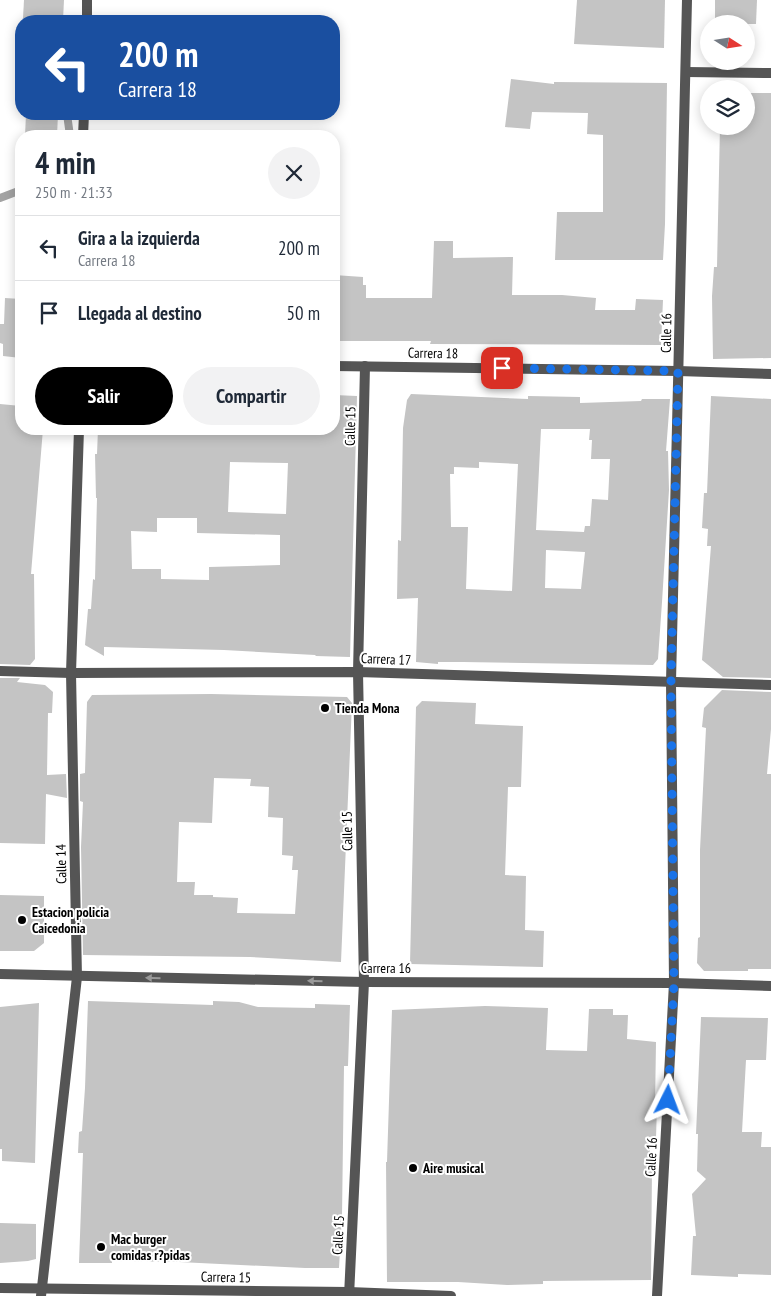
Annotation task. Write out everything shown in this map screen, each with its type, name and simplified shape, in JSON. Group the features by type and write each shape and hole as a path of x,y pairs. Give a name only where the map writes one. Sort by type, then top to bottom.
{"street":[{"path":"87,0 87,15"},
{"name":"Calle 16","path":"657,1296 674,983 671,682 687,0"},
{"path":"686,72 771,73"},
{"name":"Carrera 18","path":"340,366 771,374"},
{"name":"Calle 15","path":"349,1294 364,982 358,672 365,366"},
{"name":"Calle 14","path":"41,1293 77,977 72,673 79,435"},
{"name":"Carrera 17","path":"0,671 72,673 358,672 771,685"},
{"name":"Carrera 16","path":"0,974 364,982 674,983 771,986"},
{"name":"Carrera 15","path":"0,1288 41,1293 451,1296"}],"building":[{"path":"24,0 64,0 63,15 23,15"},
{"path":"577,0 665,0 664,48 574,44"},
{"path":"715,0 757,0 756,24 755,15 715,15"},
{"path":"511,79 554,84 554,82 667,83 663,260 555,260 557,212 603,212 603,135 587,134 588,113 532,112 530,129 505,127"},
{"path":"755,93 771,93 771,358 713,359 712,296 714,267 717,267 720,135 755,135"},
{"path":"26,120 58,120 57,130 25,130"},
{"path":"434,241 453,241 453,258 513,257 512,295 562,295 596,298 595,310 635,310 636,299 663,300 661,345 430,344 431,341 340,341 340,275 363,277 363,285 366,285 366,298 432,298"},
{"path":"5,298 15,299 15,357 3,356 3,344 0,343 0,324 4,324"},
{"path":"411,394 528,399 528,396 580,397 580,403 670,399 666,451 668,451 669,490 662,602 658,659 653,665 463,662 438,662 438,664 416,662 418,598 397,599 398,540 401,541 403,428 407,400","holes":["541,429 590,429 589,440 592,440 591,459 610,459 608,500 592,499 590,526 585,526 584,532 536,530","479,462 518,464 512,591 466,589 468,527 451,527 450,474 454,474 454,467 479,468","546,550 585,552 581,589 545,588"]},
{"path":"340,395 357,396 350,657 224,650 104,647 104,656 85,645 88,609 91,609 93,579 95,580 97,498 95,454 97,454 98,435 340,435","holes":["230,462 288,463 286,514 228,512","157,518 197,518 197,533 280,535 280,565 209,567 209,580 161,579 161,569 132,569 131,531 157,532"]},
{"path":"711,396 771,399 771,678 723,677 702,660 711,546 707,546 708,529 702,528 704,493 707,493"},
{"path":"0,404 15,405 15,435 43,435 31,574 34,574 35,659 30,665 0,664"},
{"path":"0,678 20,678 17,682 45,685 53,692 52,713 48,713 47,775 66,774 67,798 46,794 45,844 0,843"},
{"path":"722,690 771,692 771,729 767,774 771,774 771,969 704,971 697,963 698,938 700,937 700,850 706,728 702,727 704,708"},
{"path":"211,694 347,697 352,703 341,962 250,957 83,955 81,847 83,802 80,801 80,774 85,773 87,702 92,695","holes":["214,778 251,779 250,786 269,787 268,817 283,818 282,855 293,856 292,870 298,870 295,914 237,913 238,898 194,895 195,882 177,882 179,822 212,823"]},
{"path":"422,701 476,703 475,724 523,726 521,787 508,787 505,875 526,876 525,930 544,931 543,967 410,964 416,707"},
{"name":"Estacion policia Caicedonia","path":"0,895 44,896 44,943 34,951 0,951"},
{"path":"88,1001 213,1005 213,1001 239,1002 258,1007 315,1008 315,1004 350,1005 348,1066 344,1066 342,1216 339,1268 179,1262 112,1261 112,1263 79,1263 83,1153 78,1153 79,1132 82,1131 85,1088"},
{"path":"39,1003 35,1163 2,1161 2,1149 0,1149 0,1007"},
{"path":"485,1006 548,1008 546,1050 587,1051 589,1009 613,1009 613,1015 628,1015 627,1039 656,1042 656,1138 648,1137 652,1166 651,1280 543,1281 543,1284 507,1285 458,1282 387,1282 386,1162 392,1010"},
{"path":"701,1017 768,1018 766,1060 746,1060 742,1132 762,1132 761,1147 771,1147 771,1275 738,1274 738,1277 691,1275 693,1236 696,1236 692,1194 706,1179 697,1171 698,1134 696,1134"},
{"path":"0,1223 36,1224 36,1259 0,1263"}],"waterway":[{"path":"68,120 69,130"},
{"path":"0,198 15,192"}],"place":[{"name":"Tienda Mona","path":"325,708"},
{"name":"Estacion policia Caicedonia","path":"22,920"},
{"name":"Aire musical","path":"413,1168"},
{"name":"Mac burger comidas r?pidas","path":"101,1247"}],"route":[{"path":"502,368 678,371 671,682 674,983 668,1100"}]}
